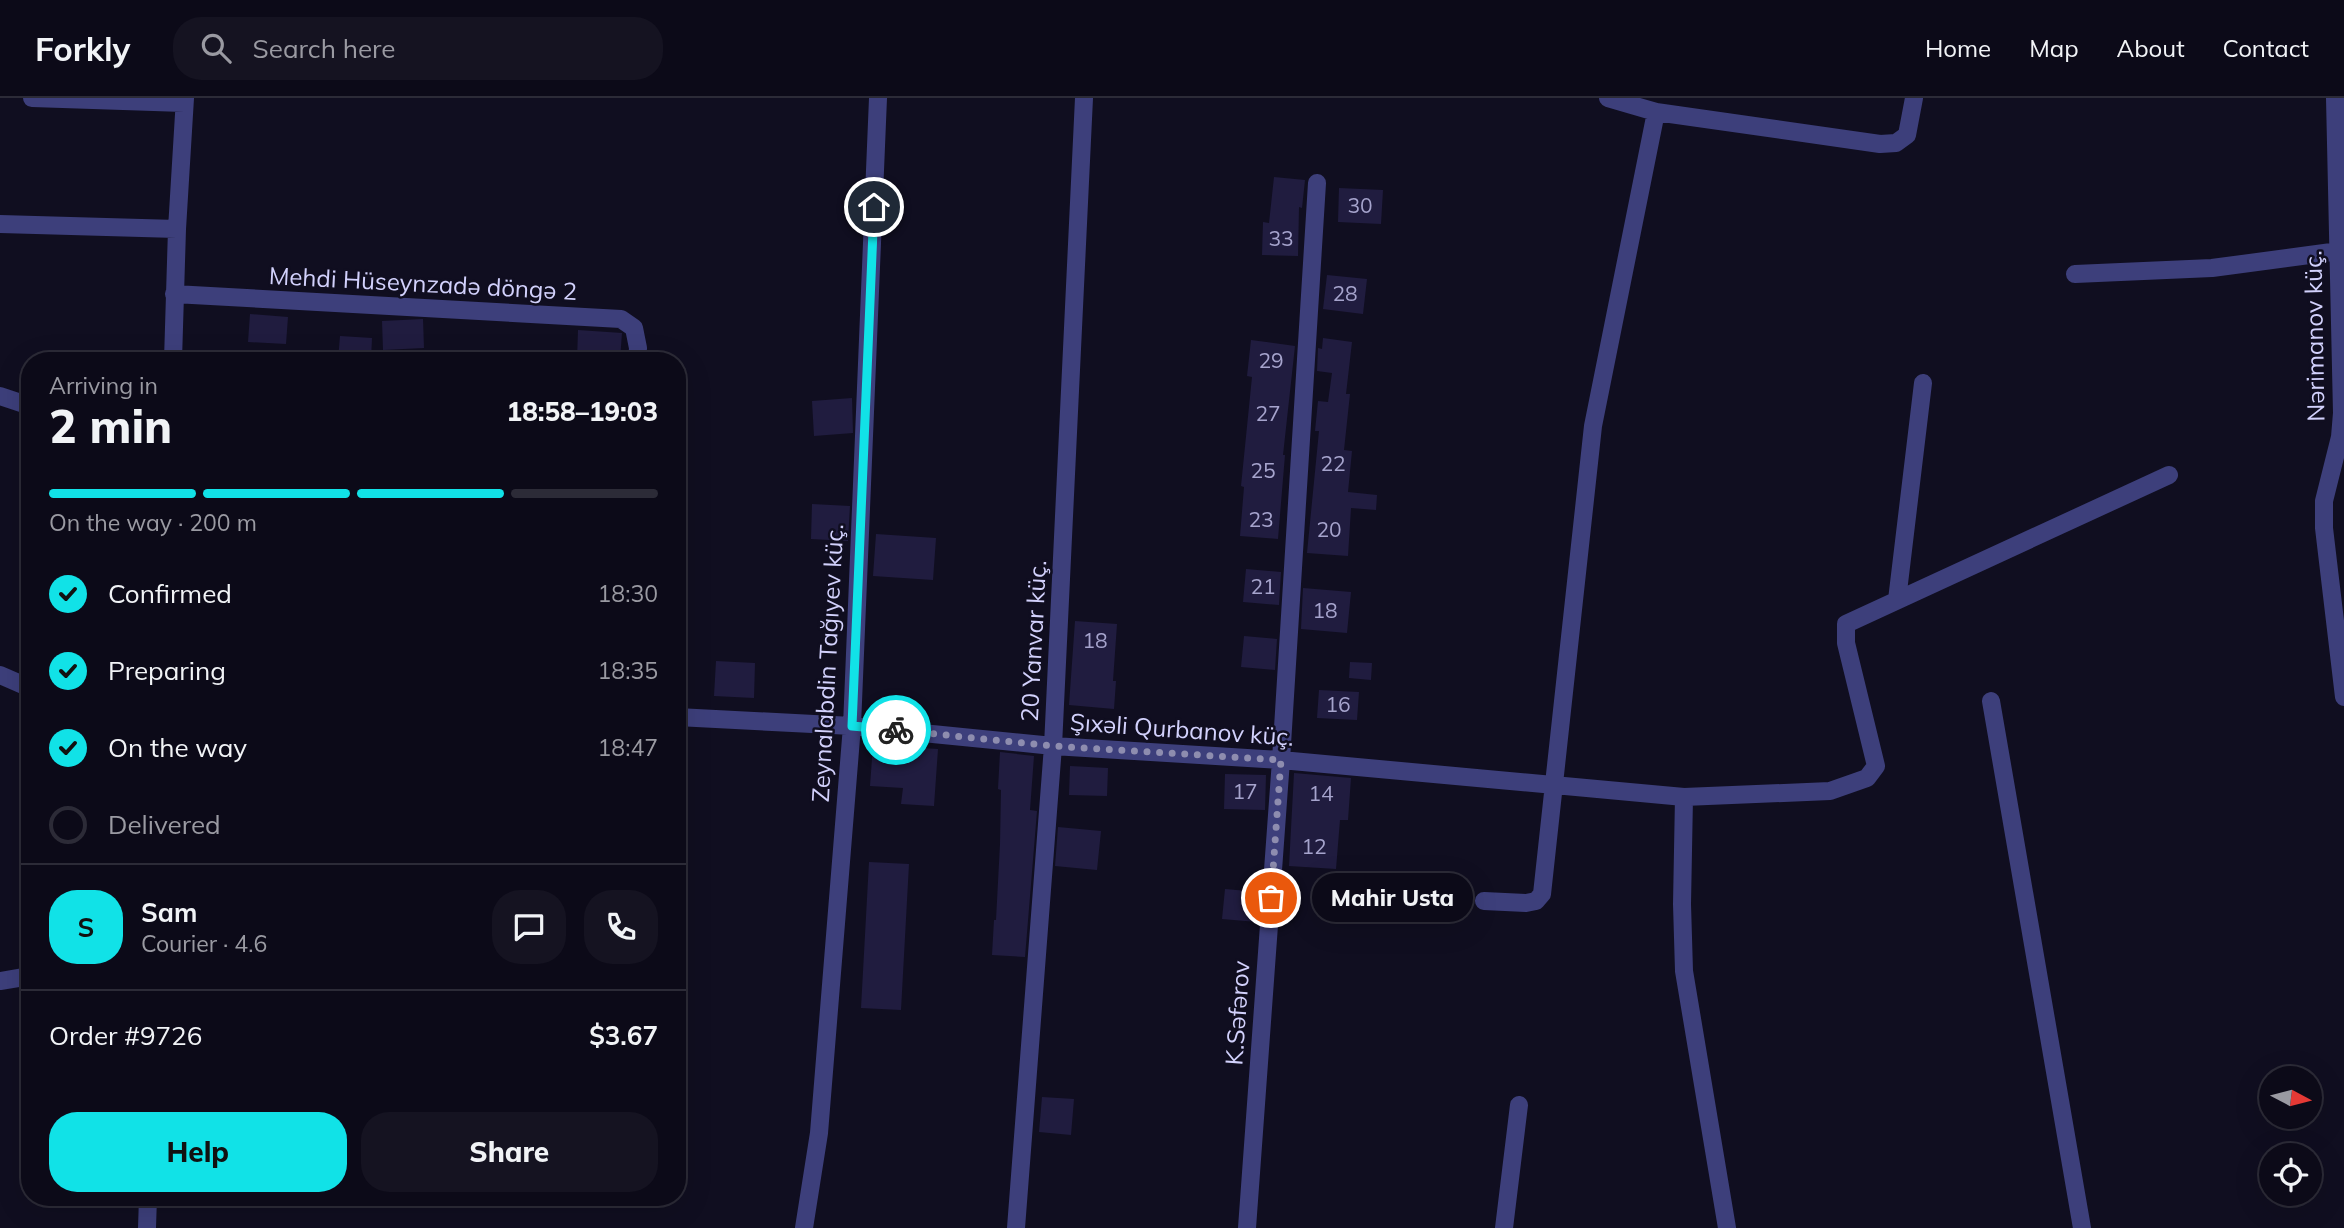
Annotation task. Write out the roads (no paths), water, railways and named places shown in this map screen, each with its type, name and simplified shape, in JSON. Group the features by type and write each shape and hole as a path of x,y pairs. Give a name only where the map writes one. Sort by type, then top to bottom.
{"street":[{"path":"32,98 185,101 173,352"},
{"name":"Zeynalabdin Tağıyev küç.","path":"804,1228 820,1133 852,726 878,98"},
{"name":"20 Yanvar küç.","path":"1016,1228 1053,746 1084,98"},
{"path":"1619,100 1656,112 1896,143 1907,135 1914,98"},
{"name":"Nərimanov küç.","path":"2335,98 2342,413 2340,437 2324,501 2324,527 2344,697"},
{"path":"1484,901 1526,903 1536,901 1542,894 1593,426 1656,112"},
{"name":"K.Səfərov","path":"1247,1228 1281,760 1317,183"},
{"path":"0,224 177,229"},
{"path":"2075,274 2212,268 2339,251"},
{"name":"Mehdi Hüseynzadə döngə 2","path":"174,294 621,319 634,328 638,352"},
{"path":"1897,600 1923,383"},
{"path":"0,396 21,403"},
{"path":"1897,600 2169,475"},
{"name":"Şıxəli Qurbanov küç.","path":"686,717 852,726 1053,746 1281,760 1684,797 1830,790 1867,778 1876,766 1846,643 1846,624 1897,600"},
{"path":"0,675 21,684"},
{"path":"1991,701 2082,1228"},
{"path":"1684,797 1684,971 1727,1228"},
{"path":"0,981 21,978"},
{"path":"1504,1228 1519,1105"},
{"path":"147,1228 148,1206"}],"place":[{"name":"Mahir Usta","path":"1271,898"}]}
